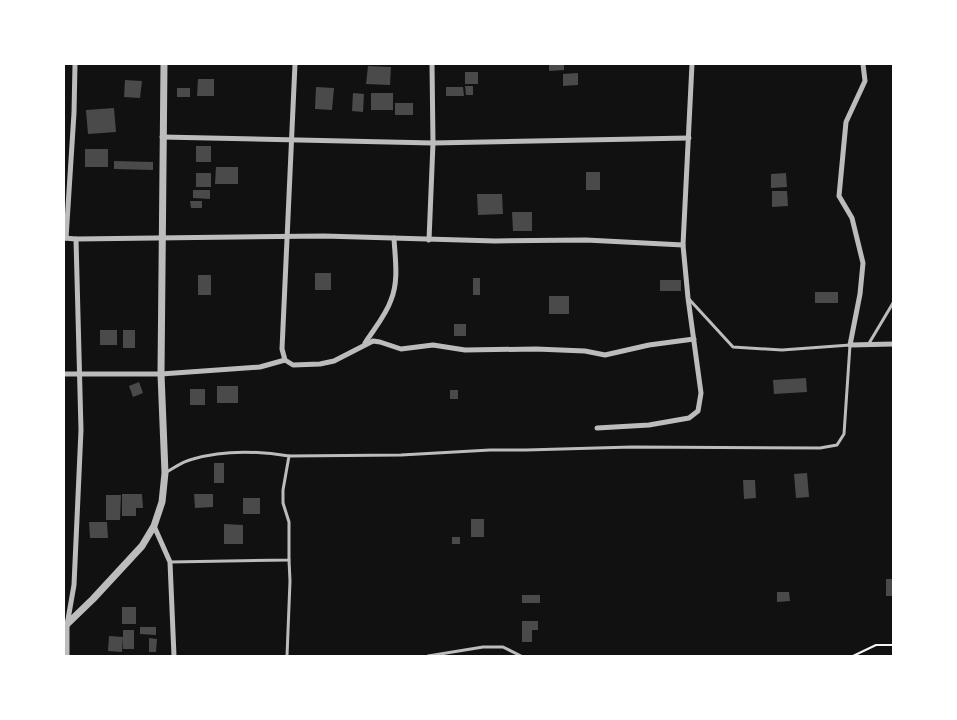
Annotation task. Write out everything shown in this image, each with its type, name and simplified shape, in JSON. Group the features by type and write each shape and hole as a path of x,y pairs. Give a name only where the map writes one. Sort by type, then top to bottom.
{"street":[{"path":"75,64 74,113 65,238 76,240 334,236 429,240 586,240 683,245"},
{"path":"65,626 142,546 154,526 162,502 164,473 161,374 164,64"},
{"path":"295,64 282,349 285,360 293,365 320,364 334,361 373,341 401,349 433,345 465,350 536,349 585,351 605,354 649,345 694,339"},
{"path":"429,240 433,142 432,64"},
{"path":"596,428 649,425 689,418 698,411 701,393 683,245 692,64"},
{"path":"863,64 866,81 846,122 839,196 852,218 863,263 860,294 850,345 893,344"},
{"path":"162,137 291,141 433,142 688,138"},
{"path":"365,344 389,307 392,298 396,272 394,238"},
{"path":"67,656 65,626 74,586 81,430 76,240"},
{"path":"64,374 161,374 260,367 285,360"},
{"path":"154,526 170,562 174,656"}],"lane":[{"path":"164,473 191,459 216,454 266,452 289,456 401,455 490,450 632,447 820,448 837,445 844,434 850,345 782,350 734,347 688,298"},
{"path":"868,345 893,303"},
{"path":"287,656 290,581 289,522 283,503 283,490 289,456"},
{"path":"170,562 289,560"},
{"path":"428,656 482,647 503,647 521,656"}],"path":[{"path":"853,656 876,645 893,645"}],"building":[{"path":"549,64 564,64 564,70 549,71"},
{"path":"368,66 391,67 390,85 366,84"},
{"path":"465,72 478,72 478,84 465,84"},
{"path":"578,73 578,85 563,86 563,74"},
{"path":"198,79 214,79 214,96 197,96"},
{"path":"125,80 142,81 140,98 124,97"},
{"path":"465,86 473,86 473,95 466,95"},
{"path":"316,87 334,88 332,110 315,109"},
{"path":"446,87 463,87 464,96 446,96"},
{"path":"177,88 190,88 190,97 177,97"},
{"path":"353,93 364,94 363,112 352,111"},
{"path":"371,93 393,93 393,110 371,110"},
{"path":"395,103 413,103 413,115 395,115"},
{"path":"114,108 116,132 88,134 86,110"},
{"path":"196,146 211,146 211,162 196,162"},
{"path":"85,149 108,149 108,167 85,167"},
{"path":"114,161 153,162 153,170 114,169"},
{"path":"216,167 238,167 238,184 215,184"},
{"path":"586,172 600,172 600,190 586,190"},
{"path":"196,173 211,173 211,187 196,187"},
{"path":"786,173 787,187 771,188 771,174"},
{"path":"193,190 210,190 210,199 193,198"},
{"path":"772,191 787,191 788,206 772,207"},
{"path":"477,194 502,194 503,214 478,215"},
{"path":"190,201 202,201 202,208 191,208"},
{"path":"512,212 532,212 532,231 513,231"},
{"path":"315,273 331,273 331,290 315,290"},
{"path":"198,275 211,275 211,295 198,295"},
{"path":"473,278 480,278 480,295 473,295"},
{"path":"660,280 681,280 681,291 660,291"},
{"path":"815,292 838,292 838,303 815,303"},
{"path":"549,296 569,296 569,314 549,314"},
{"path":"454,324 466,324 466,336 454,336"},
{"path":"100,330 117,330 117,345 100,345"},
{"path":"123,330 135,330 135,348 123,348"},
{"path":"806,378 807,392 774,394 773,380"},
{"path":"139,382 143,393 133,397 129,386"},
{"path":"217,386 238,386 238,403 217,403"},
{"path":"190,389 205,389 205,405 190,405"},
{"path":"450,390 458,390 458,399 450,399"},
{"path":"214,463 224,463 224,483 214,483"},
{"path":"807,473 809,497 796,498 794,474"},
{"path":"743,480 755,480 756,498 744,499"},
{"path":"122,494 142,494 143,508 136,508 136,516 122,516"},
{"path":"194,494 213,494 213,507 195,508"},
{"path":"106,495 121,495 120,520 106,520"},
{"path":"243,498 260,498 260,514 243,514"},
{"path":"471,519 484,519 484,537 471,537"},
{"path":"89,522 107,522 108,538 90,538"},
{"path":"224,524 243,525 243,544 224,544"},
{"path":"452,537 460,537 460,544 452,544"},
{"path":"886,579 893,579 893,596 886,596"},
{"path":"777,592 789,592 790,601 777,602"},
{"path":"522,595 540,595 540,603 522,603"},
{"path":"122,607 136,607 136,624 122,624"},
{"path":"522,621 538,621 538,630 532,630 532,642 522,642"},
{"path":"140,627 156,627 156,635 140,634"},
{"path":"123,630 134,630 134,649 123,649"},
{"path":"109,636 123,637 122,652 108,651"},
{"path":"149,638 157,639 156,652 149,652"}]}
